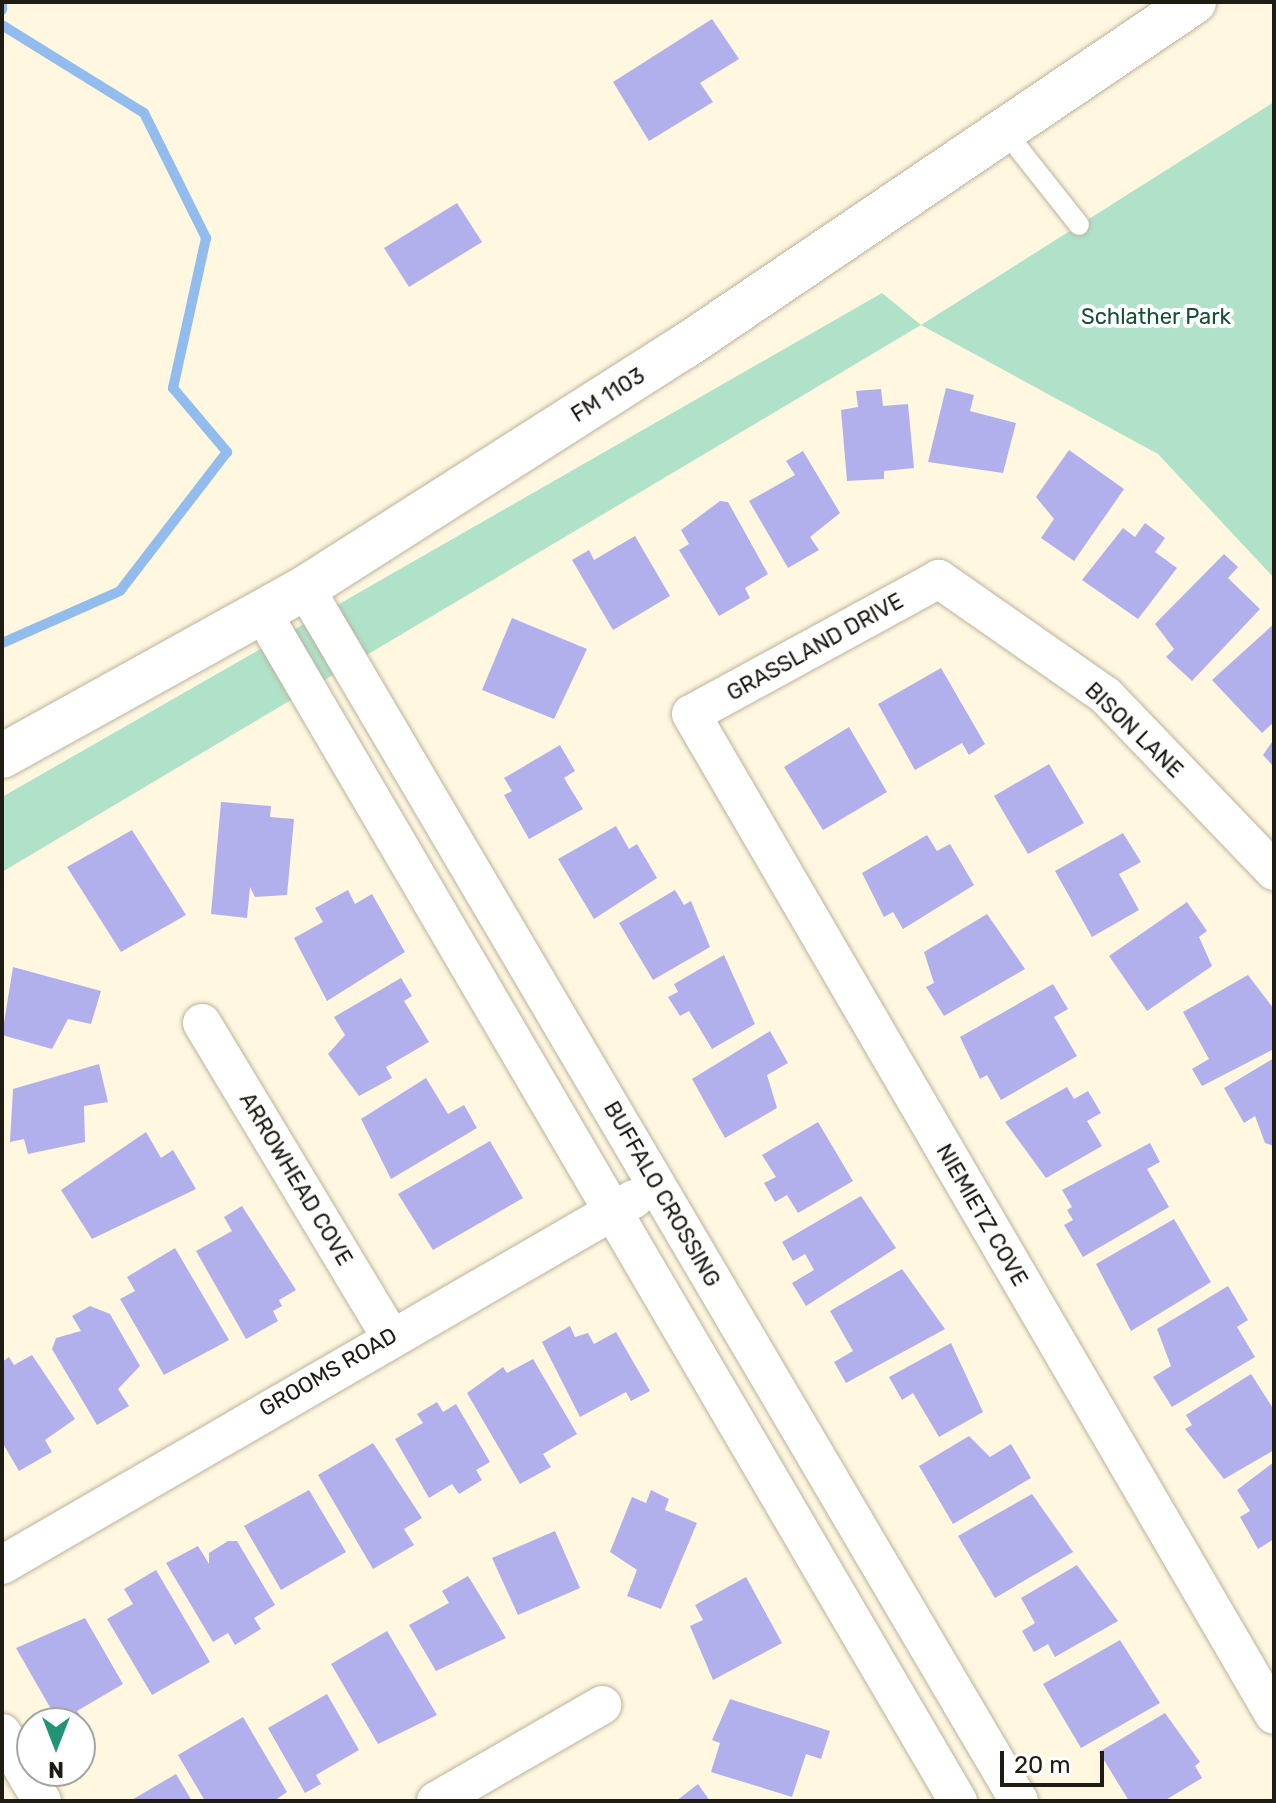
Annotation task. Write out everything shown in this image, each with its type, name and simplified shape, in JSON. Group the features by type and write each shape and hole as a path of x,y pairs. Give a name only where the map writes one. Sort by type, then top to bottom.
{"main road":[{"name":"FM 1103","path":"2,756 305,588 684,347 1194,2"}],"street":[{"name":"GRASSLAND DRIVE","path":"691,714 939,579"},
{"name":"BISON LANE","path":"939,579 1105,695 1274,871"},
{"name":"BUFFALO CROSSING","path":"305,588 1019,1801"},
{"path":"262,612 958,1801"},
{"name":"NIEMIETZ COVE","path":"691,714 1274,1715"},
{"name":"ARROWHEAD COVE","path":"202,1023 390,1336"},
{"name":"GROOMS ROAD","path":"2,1565 390,1336 658,1186"},
{"path":"436,1801 602,1705"},
{"path":"2,1733 42,1801"}],"lane":[{"path":"1004,130 1079,225"}],"green space":[{"name":"Schlather Park","path":"1274,102 1274,578 1158,454 921,325"},
{"path":"882,293 921,325 2,872 2,797"}],"building":[{"path":"712,19 739,59 700,83 713,102 649,141 613,82"},
{"path":"457,203 482,242 409,287 384,248"},
{"path":"946,388 974,395 970,411 1016,423 1003,473 928,462"},
{"path":"881,389 883,406 908,404 914,468 884,471 884,479 847,481 841,410 858,407 856,391"},
{"path":"1069,450 1124,489 1074,561 1041,538 1054,519 1036,497"},
{"path":"803,451 840,513 810,537 819,550 788,568 749,501 795,475 786,461"},
{"path":"720,501 728,502 768,574 745,588 750,598 719,616 679,550 689,544 681,530"},
{"path":"1145,523 1165,538 1155,552 1177,568 1138,619 1082,580 1123,528 1135,537"},
{"path":"635,536 670,596 613,630 572,560 589,550 594,560"},
{"path":"1224,554 1238,567 1228,578 1260,609 1192,681 1166,657 1174,649 1155,624"},
{"path":"512,618 587,649 554,719 482,690"},
{"path":"1274,624 1274,722 1262,733 1212,680"},
{"path":"941,668 985,744 969,755 962,743 915,770 878,704"},
{"path":"849,727 887,792 823,830 784,767"},
{"path":"1274,739 1274,767 1263,755"},
{"path":"560,745 575,771 564,778 583,809 529,839 504,795 512,791 504,778"},
{"path":"1049,764 1084,823 1028,854 994,796"},
{"path":"221,802 271,806 270,817 294,819 287,895 255,897 250,887 247,918 211,914"},
{"path":"616,826 629,849 637,844 657,878 594,919 558,859"},
{"path":"132,830 186,915 121,952 67,867"},
{"path":"1123,833 1141,862 1119,874 1139,910 1092,937 1055,871"},
{"path":"927,835 937,851 950,844 974,885 903,929 893,912 884,917 862,873"},
{"path":"348,890 355,904 372,894 405,952 327,1001 294,938 323,922 315,908"},
{"path":"675,890 684,905 691,901 710,947 653,980 619,923"},
{"path":"1187,902 1207,931 1199,937 1212,966 1147,1011 1109,956"},
{"path":"987,914 1025,969 944,1016 926,987 934,983 924,952"},
{"path":"724,955 755,1024 712,1049 689,1011 680,1016 668,997 678,992 674,984"},
{"path":"13,967 101,991 91,1024 68,1019 52,1049 2,1035"},
{"path":"1248,975 1274,1009 1274,1049 1202,1086 1192,1069 1209,1059 1183,1012"},
{"path":"401,978 412,996 404,1001 429,1042 386,1067 392,1078 359,1096 328,1054 345,1035 334,1017"},
{"path":"1053,984 1068,1009 1054,1017 1077,1056 1001,1100 987,1075 980,1079 960,1037"},
{"path":"770,1031 788,1063 767,1075 777,1108 725,1138 692,1079"},
{"path":"1274,1058 1274,1146 1265,1143 1255,1116 1244,1123 1224,1088"},
{"path":"99,1064 108,1102 84,1106 85,1142 28,1154 24,1139 10,1142 13,1089"},
{"path":"426,1078 448,1114 464,1105 477,1128 391,1179 361,1119"},
{"path":"1067,1087 1074,1099 1088,1091 1101,1113 1087,1121 1102,1146 1046,1178 1005,1122"},
{"path":"818,1122 853,1181 798,1213 787,1195 775,1202 764,1183 776,1177 762,1155"},
{"path":"146,1132 161,1158 173,1150 196,1189 92,1239 61,1190"},
{"path":"490,1141 523,1198 433,1250 398,1194"},
{"path":"1150,1143 1160,1162 1147,1169 1169,1207 1083,1257 1064,1225 1073,1220 1067,1210 1072,1207 1062,1190"},
{"path":"861,1196 896,1248 806,1306 792,1283 814,1270 805,1254 793,1261 782,1242"},
{"path":"242,1206 296,1290 279,1300 282,1306 273,1311 278,1321 246,1339 196,1251 232,1231 224,1217"},
{"path":"1174,1219 1211,1282 1131,1331 1096,1264"},
{"path":"175,1248 229,1340 164,1375 120,1299 135,1291 127,1277"},
{"path":"902,1269 945,1329 846,1383 834,1362 853,1351 830,1311"},
{"path":"1228,1286 1248,1320 1237,1327 1255,1357 1172,1407 1153,1377 1171,1366 1157,1329"},
{"path":"90,1306 110,1314 140,1366 118,1389 129,1406 97,1425 52,1349 56,1338 81,1331 72,1316"},
{"path":"570,1326 575,1337 588,1333 594,1344 616,1332 650,1391 631,1401 626,1392 580,1417 542,1342"},
{"path":"951,1343 983,1412 939,1437 913,1393 902,1400 889,1377"},
{"path":"32,1355 75,1419 45,1440 52,1452 19,1471 2,1442 2,1362 9,1357 14,1365"},
{"path":"533,1359 577,1434 543,1454 551,1467 520,1484 467,1393 503,1367 507,1373"},
{"path":"1251,1374 1274,1410 1274,1450 1224,1479 1185,1429 1192,1425 1186,1415"},
{"path":"437,1402 443,1412 456,1404 490,1462 476,1470 482,1480 459,1494 452,1484 429,1498 395,1439 423,1423 417,1414"},
{"path":"969,1436 990,1457 1011,1444 1031,1478 953,1524 919,1466"},
{"path":"373,1443 422,1518 404,1529 414,1545 373,1569 318,1475"},
{"path":"1274,1462 1274,1539 1258,1549 1240,1517 1250,1511 1237,1490"},
{"path":"309,1490 346,1552 281,1590 244,1526"},
{"path":"651,1490 669,1499 665,1510 697,1523 661,1609 627,1596 637,1570 610,1552 632,1497 646,1503"},
{"path":"1032,1494 1073,1552 995,1598 958,1536"},
{"path":"555,1531 580,1588 518,1615 492,1558"},
{"path":"228,1541 237,1541 275,1605 254,1618 261,1629 235,1645 228,1633 213,1642 166,1563 198,1546 209,1564 209,1553"},
{"path":"1077,1565 1118,1621 1055,1657 1048,1644 1034,1652 1022,1631 1035,1623 1021,1598"},
{"path":"156,1570 210,1662 152,1695 107,1619 133,1604 124,1589"},
{"path":"468,1576 506,1638 436,1671 409,1625 449,1603 442,1591"},
{"path":"746,1577 782,1643 713,1680 690,1626 703,1620 695,1605"},
{"path":"85,1618 123,1684 84,1707 50,1707 16,1648"},
{"path":"387,1631 437,1715 378,1744 331,1664"},
{"path":"1120,1640 1160,1703 1081,1748 1043,1684"},
{"path":"327,1694 359,1750 316,1775 321,1784 305,1793 268,1728"},
{"path":"730,1699 830,1731 821,1759 806,1754 792,1797 711,1772 720,1743 712,1740"},
{"path":"1165,1713 1200,1762 1195,1766 1202,1778 1164,1801 1129,1801 1099,1752"},
{"path":"243,1717 287,1792 274,1801 205,1801 178,1755"},
{"path":"176,1774 192,1801 130,1801"},
{"path":"698,1784 710,1801 676,1801"}],"waterway":[{"path":"2,2 2,10"},
{"path":"2,25 144,113 206,238 173,388 227,452 120,591 2,643"}]}
